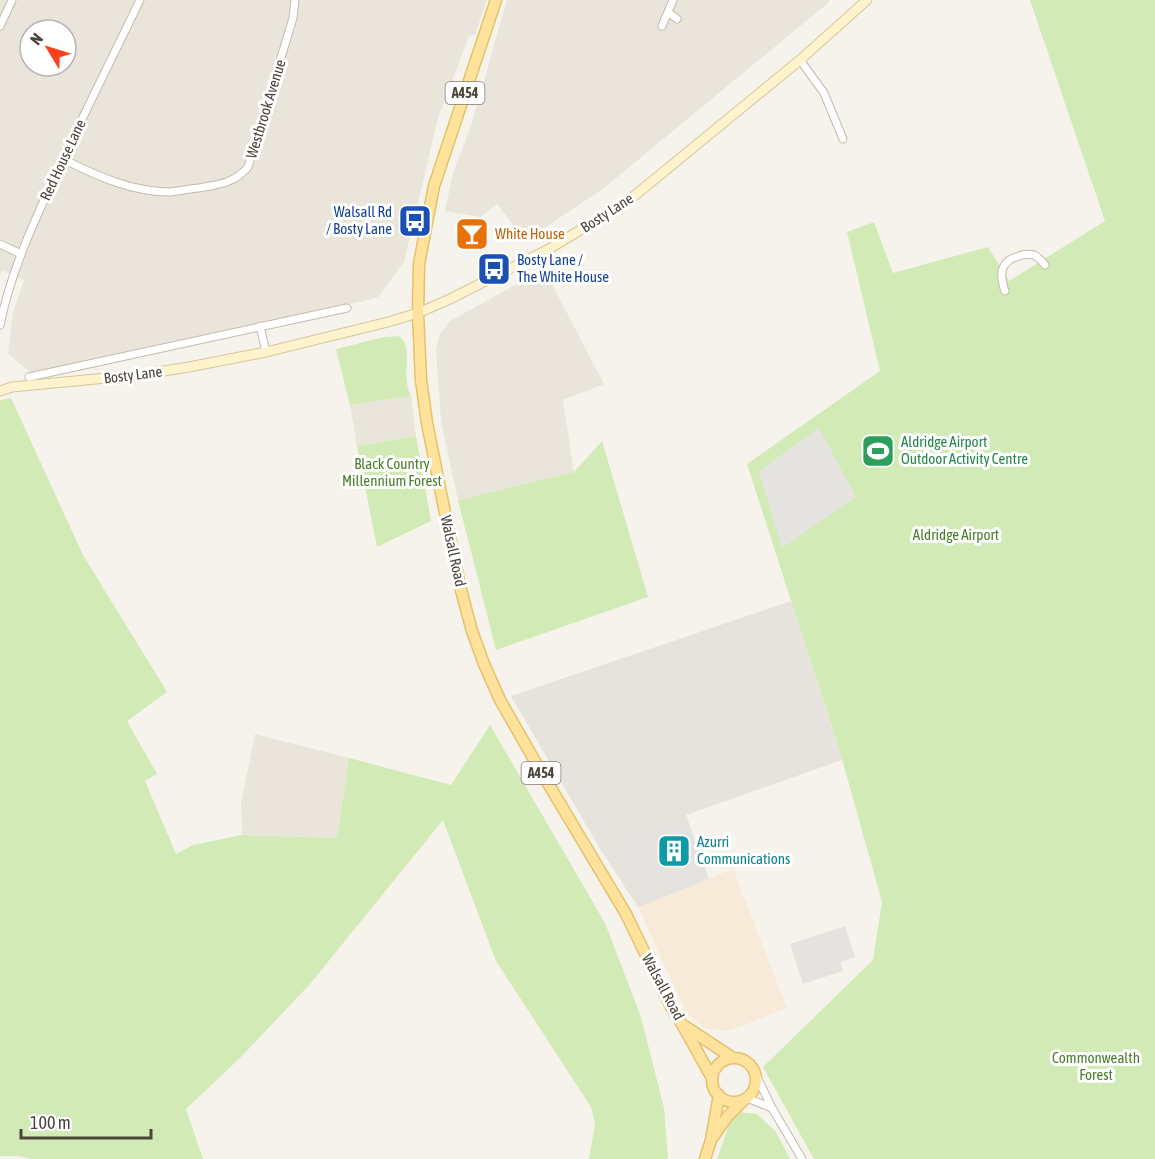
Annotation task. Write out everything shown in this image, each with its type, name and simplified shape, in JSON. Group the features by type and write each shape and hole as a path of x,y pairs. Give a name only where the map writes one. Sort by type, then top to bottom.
{"main road":[{"name":"Walsall Road","path":"496,0 434,186 418,264 421,380 427,423 461,590 484,664 500,700 626,914 670,1005 712,1078"},
{"name":"Bosty Lane","path":"0,391 12,387 138,375 266,352 388,322 418,313 450,299 549,249 628,201 800,60 866,0"},
{"name":"Walsall Road","path":"683,1026 733,1058"},
{"path":"711,1140 727,1118 746,1099 756,1087 756,1075 748,1062 739,1058 724,1060 717,1066 712,1078 713,1087 719,1095 731,1102 746,1099"},
{"path":"705,1159 711,1140 719,1095"}],"street":[{"path":"0,26 12,0"},
{"name":"Red House Lane","path":"0,325 6,296 21,254 63,159 140,0"},
{"name":"Westbrook Avenue","path":"63,159 96,176 143,190 170,192 209,187 234,180 242,175 248,167 293,18 295,0"},
{"path":"662,26 673,0"},
{"path":"668,12 677,19"},
{"path":"800,60 824,93 843,139"},
{"path":"0,244 21,254"},
{"path":"1005,291 1001,281 1002,270 1007,261 1023,254 1036,256 1045,264"},
{"name":"Bosty Lane","path":"29,377 260,326 328,316 347,308"},
{"path":"260,326 266,352"},
{"path":"756,1075 772,1108 802,1159"},
{"path":"746,1099 772,1108"}],"shaded area":[{"path":"0,0 487,0 475,35 469,36 438,118 404,262 378,297 109,355 34,375 8,354 13,313 24,280 2,270 0,275"},
{"path":"507,0 829,0 604,188 525,241 497,204 480,217 445,211 453,173 471,126"},
{"path":"544,269 604,384 563,400 574,472 458,500 441,422 436,351 439,335 450,321"},
{"path":"411,396 416,436 357,446 350,405"},
{"path":"819,428 856,497 782,548 759,471"},
{"path":"791,601 842,760 686,815 709,879 638,907 599,847 511,696"},
{"path":"255,734 349,758 337,838 242,835 241,803"},
{"path":"686,822 704,875 645,896 626,842 662,830 666,842 658,845 663,859 669,858 676,878 695,871 678,825"},
{"path":"733,869 787,1008 728,1031 705,1029 685,1011 638,907"},
{"path":"845,926 855,957 841,962 843,971 803,984 790,944"}],"green space":[{"name":"Aldridge Airport","path":"1030,0 1155,0 1155,1159 814,1159 763,1067 873,960 882,902 842,759 747,464 880,371 847,232 874,222 893,273 988,247 1009,281 1105,221"},
{"path":"399,336 406,346 406,376 411,396 350,405 336,349 384,337"},
{"path":"11,398 83,555 167,692 127,721 157,774 145,781 176,854 193,845 242,835 337,838 349,758 451,785 490,725 605,923 641,1017 664,1108 668,1159 589,1159 595,1124 591,1107 496,961 443,820 310,984 241,1057 186,1109 203,1159 31,1159 19,1156 0,1156 0,400"},
{"name":"Black Country Millennium Forest","path":"416,436 431,521 377,547 357,446"},
{"path":"602,441 648,597 496,650 458,500 574,472"},
{"path":"739,1112 757,1114 776,1132 790,1159 717,1159 729,1125"}],"place":[{"name":"Walsall Rd / Bosty Lane","path":"415,221"},
{"name":"White House","path":"472,234"},
{"name":"Bosty Lane / The White House","path":"494,269"},
{"name":"Aldridge Airport Outdoor Activity Centre","path":"878,451"},
{"name":"Azurri Communications","path":"674,851"}],"park label":[{"name":"Commonwealth Forest","path":"1096,1066"}]}
